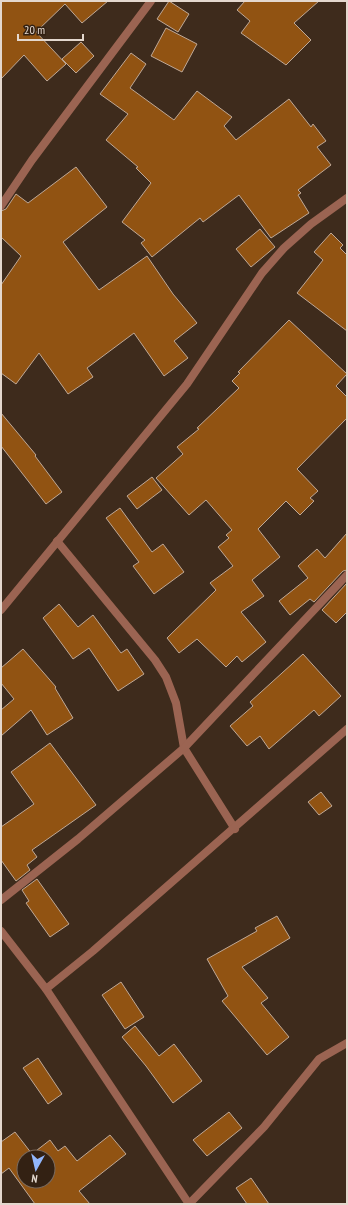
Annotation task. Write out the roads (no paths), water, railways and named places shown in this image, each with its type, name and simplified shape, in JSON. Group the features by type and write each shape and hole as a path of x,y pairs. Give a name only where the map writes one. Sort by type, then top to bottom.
{"street":[{"path":"1,206 32,160 151,1"},
{"path":"1,610 187,384 262,273 284,248 311,224 347,198"},
{"path":"57,541 156,660 166,677 176,703 184,748 235,828"},
{"path":"1,900 78,839 184,748 347,575"},
{"path":"46,989 93,951 347,729"},
{"path":"1,930 46,989 189,1204 264,1127 319,1060 347,1043"}]}
